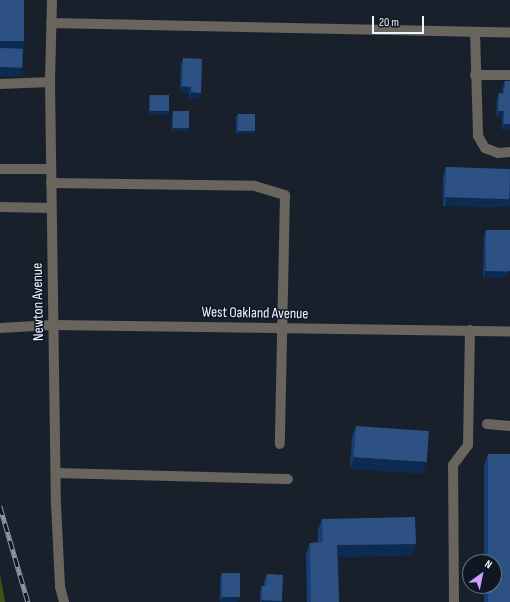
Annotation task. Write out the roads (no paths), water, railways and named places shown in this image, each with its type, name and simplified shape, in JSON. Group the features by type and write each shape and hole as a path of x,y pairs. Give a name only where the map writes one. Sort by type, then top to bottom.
{"street":[{"name":"Newton Avenue","path":"52,0 50,82 53,325 60,587 64,602"},
{"path":"51,23 510,33"},
{"path":"475,32 475,75 478,136 485,148 498,153 510,152"},
{"path":"475,75 510,74"},
{"path":"0,84 50,82"},
{"path":"0,169 51,169"},
{"path":"51,184 255,186 285,195 280,444"},
{"path":"0,207 51,208"},
{"name":"West Oakland Avenue","path":"0,328 53,325 510,331"},
{"path":"454,602 453,465 468,445 470,330"},
{"path":"487,424 510,426"},
{"path":"56,473 288,479"}],"railway":[{"path":"0,506 28,602"}]}
